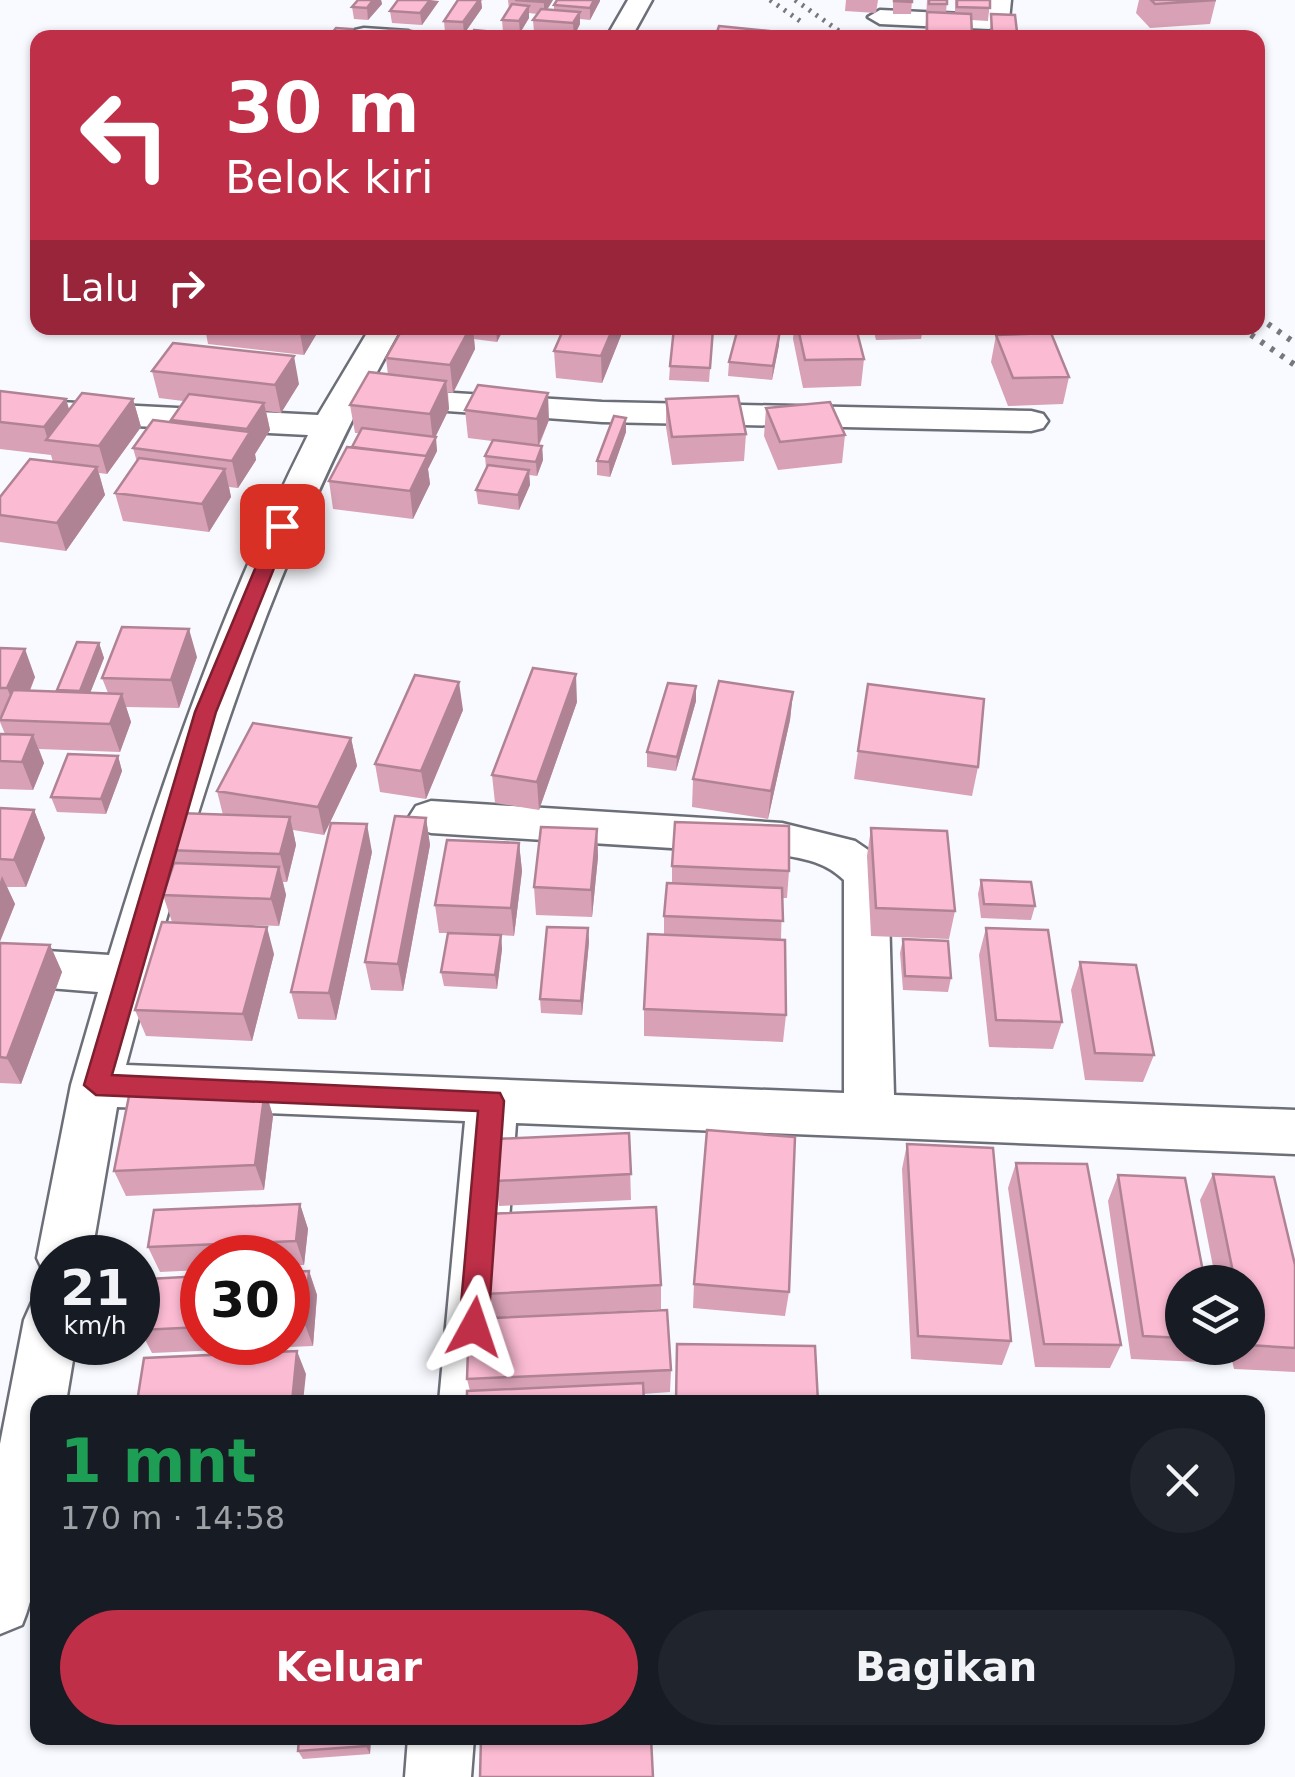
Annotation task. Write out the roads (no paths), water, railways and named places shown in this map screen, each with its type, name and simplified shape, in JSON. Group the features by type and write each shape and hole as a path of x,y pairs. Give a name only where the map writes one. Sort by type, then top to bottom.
{"street":[{"path":"623,30 640,0"},
{"path":"880,16 988,22 1002,16 999,0"},
{"path":"68,1235 96,1085 205,712 334,411 381,335"},
{"path":"0,409 622,412 1030,420"},
{"path":"431,817 782,839 835,850 856,860 866,876 869,1116"},
{"path":"0,966 128,975"},
{"path":"96,1085 1295,1132"},
{"path":"469,1395 492,1101"},
{"path":"38,1395 44,1365"},
{"path":"0,1603 30,1440"},
{"path":"438,1777 440,1745"}],"railway":[{"path":"770,0 803,23"},
{"path":"795,0 838,30"},
{"path":"1265,322 1295,343"},
{"path":"1251,335 1295,365"}]}
